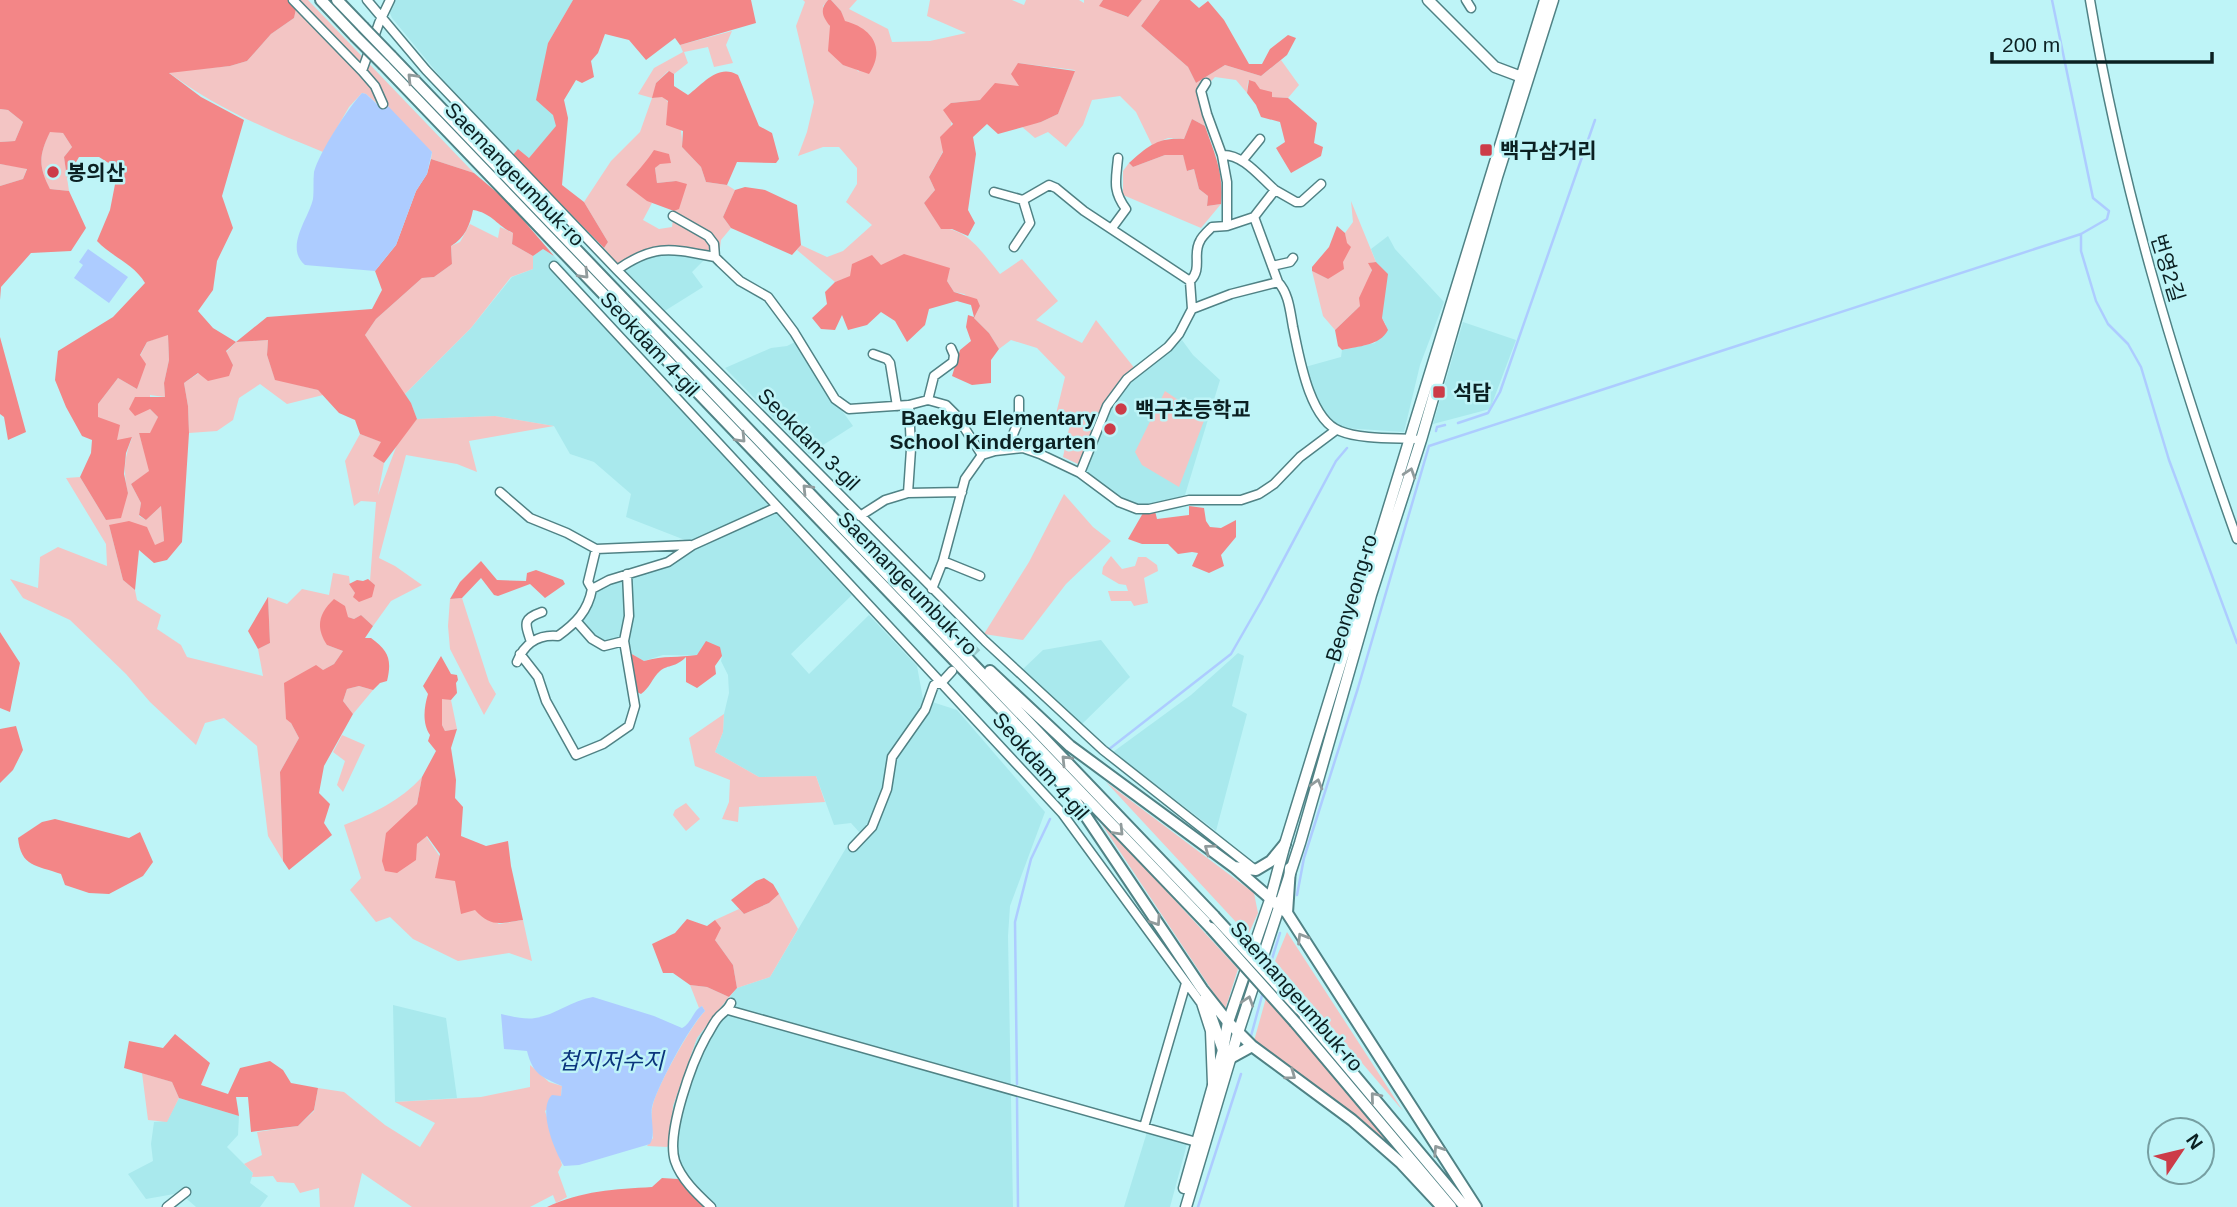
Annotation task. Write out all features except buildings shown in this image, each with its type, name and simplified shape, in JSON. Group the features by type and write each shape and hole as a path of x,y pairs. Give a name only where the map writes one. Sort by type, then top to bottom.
{"highway":[{"name":"Saemangeumbuk-ro","path":"321,0 359,32 931,619 1214,915 1334,1048 1465,1207"},
{"name":"Saemangeumbuk-ro","path":"337,0 359,32"},
{"name":"Saemangeumbuk-ro","path":"387,61 1211,928 1295,1022 1451,1207"},
{"path":"931,619 1070,746 1234,867 1278,907 1476,1207"},
{"path":"967,673 1073,797 1202,989 1228,1022 1252,1046 1362,1128 1401,1163 1441,1207"},
{"path":"1234,867 1256,870 1270,861 1285,844"},
{"path":"1278,907 1290,868"},
{"path":"1202,989 1227,1053 1252,1046"}],"main road":[{"path":"1428,0 1495,67 1525,79"},
{"name":"Beonyeong-ro","path":"1525,79 1545,0"},
{"name":"Beonyeong-ro","path":"1186,1207 1212,1086 1238,1033 1278,907 1285,844 1415,440 1525,79 1553,0"},
{"name":"Beonyeong-ro","path":"1290,868 1300,844 1415,440"},
{"name":"Beonyeong-ro","path":"1179,1207 1227,1053 1228,1022 1278,907"}],"street":[{"path":"293,0 362,71 383,104"},
{"name":"Seokdam 3-gil","path":"367,0 426,70 617,270 932,590 981,644 1103,750 1256,870"},
{"path":"362,71 390,0"},
{"name":"번영2길","path":"2090,0 2137,226 2197,426 2237,539"},
{"path":"1206,83 1201,91 1222,155 1227,181 1227,226"},
{"path":"1242,161 1260,139"},
{"path":"1222,155 1242,161 1275,190 1296,202 1301,202 1321,184"},
{"path":"1112,228 1126,209 1117,196 1115,187 1118,158"},
{"path":"994,192 1023,200 1049,185 1056,188 1084,211 1190,281"},
{"path":"1190,281 1198,270 1196,250 1200,240 1212,227 1227,226 1254,217 1275,190"},
{"path":"1014,247 1030,223 1023,200"},
{"path":"673,216 708,236 714,244 715,257"},
{"path":"1254,217 1278,282 1285,290 1311,397 1323,417 1336,430 1347,434 1415,440"},
{"path":"617,270 632,259 660,249 715,257 740,281 768,297 794,332 835,399 849,409 909,405 928,400 946,405 956,415 982,455"},
{"path":"1272,267 1290,262 1293,258"},
{"name":"Seokdam 4-gil","path":"554,266 1062,813 1201,1003 1207,1019 1212,1086"},
{"path":"1080,474 1107,406 1127,379 1168,347 1179,334 1192,309 1190,281"},
{"path":"1192,309 1231,294 1278,282"},
{"path":"928,400 934,376 953,362 951,348"},
{"path":"873,354 887,359 890,363 897,406"},
{"path":"1007,449 1019,420 1019,400"},
{"path":"908,493 911,449 909,405"},
{"path":"932,590 943,561 965,479 982,455 1023,448 1080,474 1119,502 1137,509 1189,500 1241,500 1259,494 1274,484 1300,457 1336,430"},
{"path":"500,492 530,518 568,533 596,549 693,545"},
{"path":"860,516 885,500 908,493 961,492"},
{"path":"592,589 627,574 668,562 693,545 777,507"},
{"path":"596,549 589,582 592,589 589,601 577,622 558,636 547,635 531,642 519,658 538,677 546,701 576,755 603,744 629,726 635,706 624,641 629,616 627,574"},
{"path":"943,561 980,576"},
{"path":"531,642 527,620 542,612"},
{"path":"577,622 592,639 604,646 624,641"},
{"path":"853,847 872,827 887,789 892,757 925,710 934,685 942,682 952,671"},
{"path":"1144,1127 1186,983"},
{"path":"711,1207 694,1191 676,1163 673,1154 675,1122 697,1053 718,1018 729,1007 1200,1142"},
{"path":"167,1207 186,1192"}],"shaded area":[{"path":"0,0 298,0 294,18 271,34 247,61 230,66 169,73 201,97 244,120 222,196 233,228 217,261 213,290 198,311 213,328 236,342 226,351 233,365 229,376 208,381 198,373 184,383 189,433 182,542 167,560 154,563 139,550 135,590 123,580 109,525 129,521 147,527 155,545 164,541 161,506 146,520 139,515 141,503 131,484 149,471 139,433 150,433 158,417 150,409 135,416 129,409 135,397 165,397 164,383 169,360 168,335 147,342 140,355 146,364 137,389 118,378 98,404 98,417 120,425 117,440 132,437 126,453 124,474 128,493 121,518 106,520 80,477 91,453 92,440 82,436 55,380 58,351 113,317 145,283 135,271 97,241 110,210 118,169 99,157 79,157 67,178 64,157 72,147 63,133 50,132 41,160 46,181 50,189 69,191 86,228 71,251 31,253 1,287 0,300 0,186 23,179 27,169 0,164 0,142 15,141 23,122 8,110 0,109"},
{"path":"298,0 308,0 474,173 431,159 432,152 366,94 362,93 349,107 323,152 224,108 168,72 230,66 247,61 271,34 294,18"},
{"path":"384,0 573,0 548,43 557,126 529,158 518,149 513,155 443,80 392,18"},
{"path":"573,0 751,0 756,23 680,45 675,38 646,60 629,40 605,34 598,53 591,61 594,77 582,83 576,80 564,100 568,118 562,185 584,202 608,242 604,248 513,155 518,149 529,158 556,126 553,115 536,100 548,43"},
{"path":"803,0 828,0 823,6 843,65 853,66 859,72 841,11 831,0 857,0 849,9 888,29 892,42 930,41 966,33 927,16 930,0 1012,0 1024,5 1026,0 1079,0 1084,3 1084,0 1103,0 1100,5 1127,17 1142,0 1160,0 1141,26 1188,67 1196,83 1225,65 1261,76 1281,60 1299,85 1288,98 1271,97 1248,81 1247,93 1236,80 1215,77 1199,94 1205,126 1192,119 1184,139 1168,138 1152,145 1136,112 1120,96 1092,100 1083,125 1066,147 1048,132 1035,138 1021,126 1041,122 1058,114 1075,70 1018,63 1020,87 980,100 951,103 950,133 929,177 935,190 924,203 941,228 951,229 967,238 1000,274 1022,259 1058,301 1036,320 1082,343 1096,320 1136,370 1107,401 1080,465 1063,457 1070,424 1055,418 1065,377 1037,348 1011,340 999,349 989,333 974,318 980,306 964,294 954,292 947,281 881,266 835,282 797,250 801,245 827,257 843,251 872,225 846,202 857,184 857,168 839,147 823,147 798,156 814,102 796,26 805,2"},
{"path":"828,0 841,11 845,21 863,29 874,40 876,56 869,74 843,65 828,51 830,26 823,10"},
{"path":"1103,0 1142,0 1128,17 1099,6"},
{"path":"1160,0 1190,0 1199,8 1208,1 1224,20 1249,64 1262,64 1270,49 1288,35 1296,38 1287,55 1261,76 1225,65 1196,83 1188,67 1141,26"},
{"path":"732,31 726,45 733,63 714,67 708,47 684,52 688,63 674,74 668,71 656,83 653,98 662,96 672,107 680,126 682,147 701,167 706,182 727,185 735,190 723,217 731,228 721,240 719,256 692,248 671,246 645,251 617,264 604,248 608,242 584,202 611,161 640,132 652,98 638,94 654,68 683,52 680,45","holes":["669,154 655,168 657,183 676,181 679,208 674,211 672,227 659,229 643,220 652,203 626,185 637,172"]},
{"path":"1018,63 1075,71 1058,114 1041,122 998,134 987,124 973,137 976,154 968,210 975,223 968,236 952,229 941,229 924,203 935,190 929,177 943,152 940,137 953,124 943,110 951,103 980,100 995,83 1019,86 1011,74"},
{"path":"669,71 674,74 674,86 688,95 717,73 731,72 738,75 759,126 772,133 779,159 776,163 737,162 727,185 706,182 701,167 682,147 683,131 666,125 668,101 662,97 652,98 656,83"},
{"path":"1249,80 1255,82 1260,89 1272,92 1272,97 1288,98 1317,123 1314,143 1323,147 1321,156 1291,173 1276,148 1285,142 1280,122 1261,117 1247,93"},
{"path":"0,109 8,110 23,122 15,141 0,142"},
{"path":"1192,119 1205,126 1212,146 1220,173 1221,204 1207,206 1208,196 1199,189 1194,169 1187,171 1183,155 1165,155 1133,167 1129,163 1160,141 1184,139"},
{"path":"50,131 63,133 72,147 64,157 69,191 50,189 43,174 41,160"},
{"path":"654,150 669,154 671,163 660,164 655,168 657,183 676,181 687,184 679,209 674,211 647,201 626,185"},
{"path":"1165,155 1183,155 1188,171 1194,169 1199,189 1208,196 1207,206 1221,204 1201,228 1123,195 1123,171 1129,163 1133,167"},
{"path":"431,159 474,173 507,201 554,256 543,249 533,256 512,244 513,233 485,214 473,210 466,231 451,246 452,264 434,277 422,278 376,319 365,335 411,403 417,419 384,463 373,456 381,442 360,434 355,420 339,413 318,390 275,380 267,355 268,340 236,342 267,317 372,309 382,290 375,271 396,245"},
{"path":"0,164 27,168 23,179 0,186"},
{"path":"745,187 765,190 797,205 801,245 792,255 731,228 723,217 735,190"},
{"path":"1351,201 1376,262 1369,263 1372,269 1360,306 1335,330 1323,316 1312,271 1328,279 1340,263 1346,247 1345,233 1353,222"},
{"path":"470,224 498,238 500,227 513,233 512,244 533,256 533,269 511,277 471,328 404,395 365,335 376,319 422,278 434,277 452,264 451,246 460,242"},
{"path":"1337,226 1345,233 1347,243 1351,247 1343,262 1344,269 1328,279 1312,271 1312,267 1329,247"},
{"path":"1388,236 1395,249 1444,302 1420,365 1404,432 1343,428 1328,417 1315,397 1305,367 1341,357 1342,350 1375,343 1386,325 1382,318 1382,269 1371,249"},
{"path":"543,249 554,256 667,383 776,513 852,595 791,654 809,674 869,615 917,666 923,699 957,710 1045,812 1010,906 1008,936 1013,1207 716,1207 687,1177 671,1142 673,1106 697,1038 737,988 770,977 846,848 860,833 851,823 834,825 816,776 759,777 715,752 723,732 729,693 728,675 721,661 722,656 663,655 644,661 630,653 621,639 605,643 591,641 575,620 593,583 667,558 755,520 690,542 626,517 631,494 594,462 570,454 554,426 495,416 417,419 411,403 404,395 471,328 512,277 533,269 533,256"},
{"path":"661,252 704,260 692,272 703,287 663,312 623,270 628,264"},
{"path":"904,254 950,268 947,281 954,292 977,299 980,306 974,318 989,333 999,349 991,360 991,383 972,385 952,376 960,350 971,341 966,327 968,315 974,317 971,305 957,301 929,309 925,325 907,342 895,321 881,312 867,325 848,330 842,315 835,330 821,329 812,318 827,304 825,292 835,282 850,276 852,264 872,255 881,265"},
{"path":"1376,262 1388,274 1382,318 1388,330 1374,342 1342,350 1338,346 1335,330 1360,306 1359,298 1372,270 1368,263"},
{"path":"1463,322 1516,340 1490,409 1433,424"},
{"path":"168,334 169,360 164,383 165,397 150,395 150,409 158,417 151,433 139,433 150,471 131,484 141,503 139,516 146,520 161,506 164,541 155,546 109,525 123,580 135,590 137,600 161,615 157,629 181,645 187,657 263,676 258,649 270,643 268,597 287,604 302,589 329,595 333,573 349,576 355,593 375,585 370,581 376,502 361,501 354,506 345,461 360,434 382,442 374,455 384,463 378,495 398,442 417,419 495,416 554,426 469,441 477,472 457,464 406,455 379,558 422,585 391,601 373,626 361,615 354,619 348,617 327,645 343,651 334,664 323,670 291,723 299,738 280,772 283,861 268,836 257,746 224,718 205,723 196,745 70,620 23,598 10,579 38,588 40,557 58,547 107,566 106,544 66,478 80,477 106,520 128,493 125,465 132,438 116,441 97,417 98,404 118,378 137,389 145,364 140,356 147,342"},
{"path":"0,337 26,432 8,440 4,417 0,414"},
{"path":"268,340 267,355 275,379 318,390 323,395 287,404 260,384 239,398 233,420 217,431 189,433 184,383 199,373 233,365 226,352 236,342"},
{"path":"1182,340 1193,355 1220,380 1185,495 1154,505 1137,504 1123,498 1085,471 1109,408 1130,378"},
{"path":"797,341 808,363 853,426 809,454 725,368 771,348 787,346"},
{"path":"1165,391 1205,418 1179,487 1142,465 1135,452"},
{"path":"1064,494 1093,527 1111,541 1066,584 1023,640 984,634 1029,562"},
{"path":"1189,506 1204,508 1210,527 1221,528 1236,520 1236,537 1221,555 1224,566 1209,573 1192,566 1198,553 1178,554 1168,544 1142,544 1128,539 1143,513 1155,511 1157,519 1189,515"},
{"path":"1111,556 1122,569 1135,566 1138,557 1146,557 1157,565 1158,571 1144,578 1148,603 1134,606 1131,601 1111,601 1108,591 1128,591 1126,585 1102,574 1103,567"},
{"path":"481,561 497,580 526,581 527,573 536,570 563,580 565,584 545,598 530,584 498,596 494,595 481,578 462,598 450,599 460,582"},
{"path":"368,579 375,585 372,597 359,602 353,597 355,593 349,584"},
{"path":"268,597 270,643 258,649 248,631"},
{"path":"462,598 489,682 496,694 484,715 450,649 450,599"},
{"path":"334,599 345,606 348,617 354,619 361,615 373,626 365,638 371,638 388,656 387,681 380,683 373,690 359,686 347,689 343,701 353,714 324,766 319,793 330,804 324,823 332,835 289,870 283,861 280,772 299,738 286,719 284,683 316,665 323,670 334,664 343,651 327,645 321,632 322,615"},
{"path":"0,632 20,663 10,712 0,708"},
{"path":"1101,640 1130,677 1080,726 1022,670 1043,650"},
{"path":"706,641 720,647 722,656 715,666 716,674 697,688 686,682 686,657 660,671 641,694 637,692 630,653 644,661 697,655"},
{"path":"1238,653 1244,656 1232,706 1247,714 1216,831 1113,752 1191,695"},
{"path":"441,656 451,674 457,675 458,680 457,693 451,700 442,699 442,725 445,731 457,729 451,748 456,780 455,798 463,807 461,836 486,846 508,841 523,920 497,923 486,920 475,910 461,914 455,881 435,878 440,854 427,836 417,844 416,860 397,873 385,871 382,861 386,833 417,804 422,777 436,751 428,741 430,735 424,715 428,694 423,686"},
{"path":"359,686 373,690 353,714 343,701 347,689"},
{"path":"442,698 451,700 457,729 445,731 442,725"},
{"path":"724,714 723,732 715,752 759,777 816,776 825,802 739,807 738,822 722,819 729,802 730,780 695,766 689,738"},
{"path":"16,726 23,750 13,770 0,783 0,729"},
{"path":"342,735 365,745 343,792 337,785 345,761 333,752"},
{"path":"422,777 417,804 408,814 417,844 426,836 476,910 499,924 523,920 532,961 509,953 458,961 413,939 390,917 376,922 350,890 361,878 344,825 386,806"},
{"path":"1106,782 1254,893 1258,913 1248,935"},
{"path":"686,803 700,819 686,831 673,815 675,810"},
{"path":"1093,811 1238,969 1225,1010"},
{"path":"55,819 129,838 140,832 153,862 143,876 109,894 89,893 65,885 61,874 26,860 18,838 42,822"},
{"path":"764,878 773,884 779,894 769,903 744,914 731,900"},
{"path":"779,894 798,929 770,977 737,988 733,965 715,940 715,920 739,909 744,914 769,903"},
{"path":"687,919 707,926 715,920 721,928 715,940 733,965 737,988 729,997 707,987 690,985 673,973 663,973 652,944 675,933"},
{"path":"1287,932 1403,1111 1275,961"},
{"path":"690,985 707,987 729,997 697,1038 673,1106 671,1142 667,1147 647,1146 653,1138 652,1112 656,1095 684,1042 705,1011 702,1006 699,1008"},
{"path":"1266,998 1391,1145 1254,1041"},
{"path":"393,1005 446,1018 457,1098 395,1102"},
{"path":"175,1034 210,1063 201,1085 228,1094 240,1068 270,1061 283,1070 291,1083 318,1088 314,1110 298,1126 251,1132 248,1097 236,1097 239,1116 179,1098 172,1082 124,1068 129,1041 163,1048"},
{"path":"530,1065 549,1082 562,1086 561,1096 545,1111 562,1165 558,1172 567,1197 556,1203 553,1195 530,1207 412,1207 362,1173 354,1207 320,1207 319,1188 300,1193 294,1183 277,1182 273,1176 252,1177 253,1173 244,1164 262,1155 257,1132 298,1126 314,1111 318,1088 344,1092 385,1125 420,1147 435,1123 395,1102 481,1097 530,1087"},
{"path":"142,1073 172,1082 179,1098 167,1122 148,1120"},
{"path":"179,1098 239,1116 238,1135 227,1147 253,1173 250,1183 268,1196 260,1207 196,1207 180,1193 146,1199 128,1174 153,1161 151,1144 154,1122 167,1121"},
{"path":"1147,1132 1187,1144 1170,1207 1124,1207"},
{"path":"662,1178 678,1179 705,1207 547,1207 585,1194 652,1187"}],"water":[{"path":"362,93 381,108 388,106 432,152 427,174 416,191 396,245 375,271 305,265 299,258 297,241 313,199 314,172 335,131"},
{"path":"88,249 128,277 109,303 74,278 83,265 79,262"},
{"name":"첩지저수지","path":"593,997 654,1016 682,1028 696,1010 702,1006 705,1011 683,1042 655,1098 652,1107 653,1136 650,1144 579,1165 564,1166 552,1141 546,1110 552,1095 561,1096 562,1086 535,1070 527,1051 504,1049 501,1014 535,1018"}],"waterway":[{"path":"1297,895 1304,858 1358,688 1429,446 2081,234 2107,219 2109,211 2093,198 2052,0"},
{"path":"1458,423 1488,413 1500,392 1595,120"},
{"path":"2081,235 2081,251 2096,301 2108,324 2128,344 2141,367 2169,460 2237,643"},
{"path":"1436,431 1437,427 1445,425"},
{"path":"1108,750 1231,654 1336,461 1347,448"},
{"path":"1017,1084 1015,922 1031,859 1050,819"},
{"path":"1268,972 1280,933"},
{"path":"1251,1036 1263,992"},
{"path":"1198,1207 1241,1074"},
{"path":"1017,1098 1018,1207"}],"tunnel":[{"path":"963,661 978,647"}],"place":[{"name":"백구삼거리","path":"1486,150"},
{"name":"봉의산","path":"53,172"},
{"name":"석담","path":"1439,392"},
{"name":"백구초등학교","path":"1121,409"},
{"name":"Baekgu Elementary School Kindergarten","path":"1110,429"}]}
